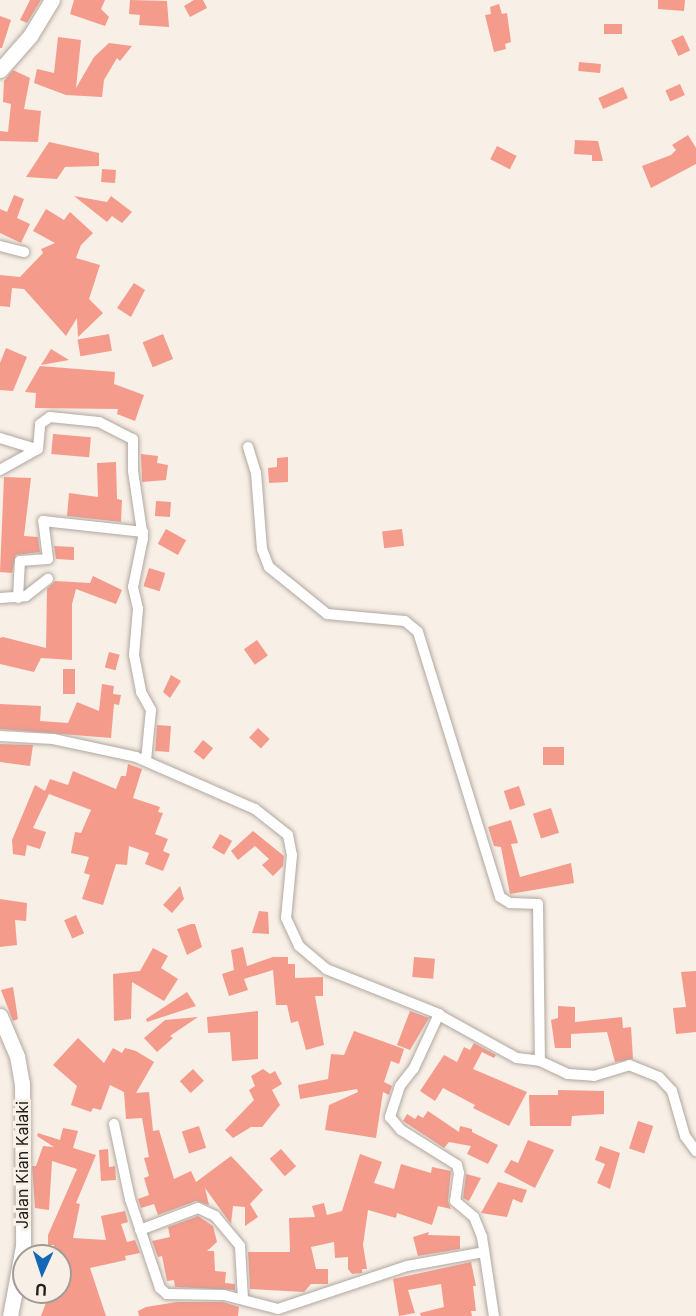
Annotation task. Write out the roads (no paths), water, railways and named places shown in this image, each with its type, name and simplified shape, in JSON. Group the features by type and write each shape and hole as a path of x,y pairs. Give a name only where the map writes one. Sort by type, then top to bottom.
{"street":[{"path":"0,70 30,36 52,0"},
{"path":"0,247 20,253"},
{"path":"38,449 40,424 50,417 99,422 133,439 133,471 143,532 143,551 133,592 138,609 134,650 137,677 151,710 146,760"},
{"path":"0,438 38,449"},
{"path":"248,447 256,472 262,549 268,567 327,614 401,621 418,632 500,897 510,903 538,904 540,1061"},
{"path":"0,470 38,449"},
{"path":"18,598 20,561 48,560 43,521 143,532"},
{"path":"0,598 18,598 35,592 48,579"},
{"path":"0,736 53,739 146,760 255,809 288,835 292,855 288,926 313,961 337,975 434,1008 439,1015 517,1058 540,1061 556,1070 580,1076 610,1073 629,1065 659,1077 672,1091 685,1136 696,1152"},
{"path":"439,1015 414,1068 400,1086 390,1117 401,1130 456,1165 459,1173 455,1201 474,1217 484,1252 494,1316"},
{"name":"Jalan Kian Kalaki","path":"0,1016 17,1056 22,1083 23,1246 10,1316"},
{"path":"114,1124 140,1230 162,1291 243,1299 281,1313 407,1266 484,1252"},
{"path":"140,1230 198,1208 215,1216 240,1246 243,1299"}]}
